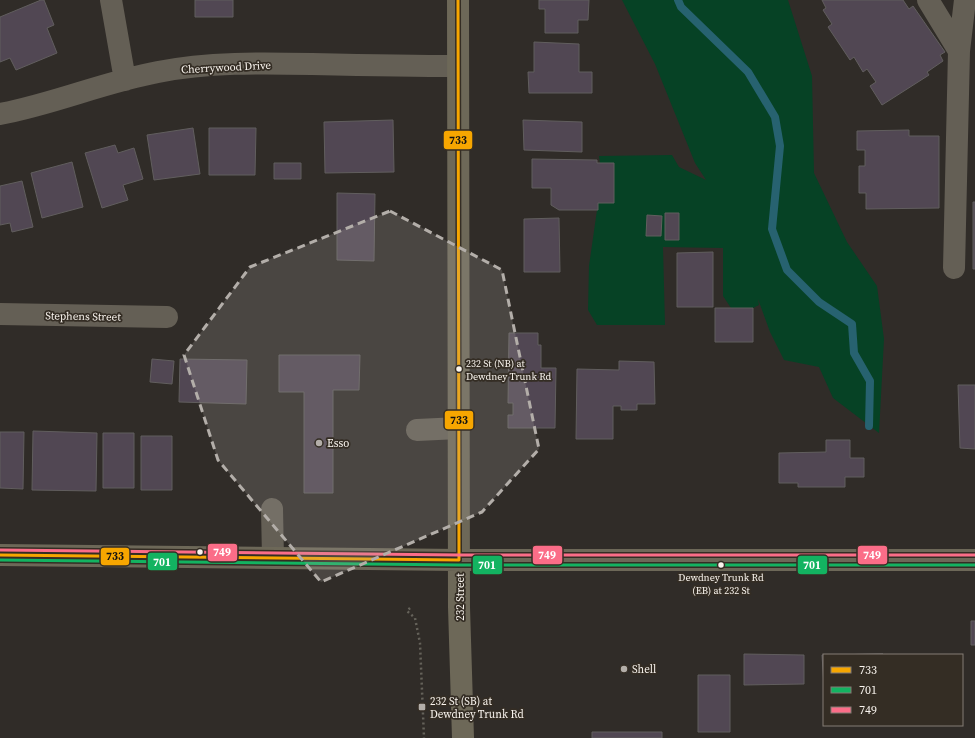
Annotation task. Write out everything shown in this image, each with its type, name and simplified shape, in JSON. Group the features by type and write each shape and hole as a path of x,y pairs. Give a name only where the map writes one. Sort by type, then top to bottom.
{"main road":[{"name":"232 Street","path":"458,0 459,560 463,738"},
{"path":"0,555 459,560 975,560"}],"street":[{"path":"111,0 125,80"},
{"path":"928,0 959,51"},
{"path":"954,268 959,51 965,0"},
{"name":"Cherrywood Drive","path":"0,114 71,97 125,80 158,72 193,67 264,63 457,66"},
{"name":"Stephens Street","path":"0,314 167,317"},
{"path":"417,430 459,428"},
{"path":"272,509 273,558"}],"path":[{"path":"410,608 407,611 415,618 420,643 424,738"}],"highlighted area":[{"path":"390,211 502,270 539,449 482,512 321,582 218,460 184,355 250,267"}],"green space":[{"path":"622,0 788,0 812,76 814,173 847,242 877,286 884,339 879,433 833,398 819,367 784,360 770,332 758,299 759,305 753,308 731,308 723,296 723,248 663,247 665,325 597,325 588,310 589,266 598,203 614,163 600,163 599,156 672,155 679,167 706,180 695,163 655,64"}],"building":[{"path":"44,0 54,25 47,28 57,53 16,70 10,58 0,62 0,17"},
{"path":"195,0 233,0 233,17 195,17"},
{"path":"539,0 589,0 588,20 578,20 578,33 545,33 545,9 539,9"},
{"path":"822,0 903,0 909,9 913,6 945,52 940,55 943,61 927,72 929,75 882,105 870,86 876,82 867,69 863,72 854,57 850,60 828,27 832,24 823,10 826,8"},
{"path":"534,42 579,44 579,72 592,72 592,93 529,93 528,72 534,72"},
{"path":"393,120 394,172 325,173 324,122"},
{"path":"523,120 582,122 582,152 524,150"},
{"path":"193,128 200,174 154,180 147,135"},
{"path":"209,128 256,128 255,175 209,175"},
{"path":"909,130 909,136 939,136 939,208 866,209 866,193 859,193 859,166 865,166 865,150 857,150 857,131"},
{"path":"115,145 118,153 134,148 143,179 123,185 128,200 102,208 85,153"},
{"path":"532,159 597,160 597,163 614,163 614,203 598,203 598,210 559,210 551,205 551,188 532,188"},
{"path":"72,162 83,207 42,218 31,173"},
{"path":"274,163 301,163 301,179 274,179"},
{"path":"22,181 33,227 12,232 10,223 0,225 0,186"},
{"path":"337,193 375,194 374,261 337,260"},
{"path":"973,202 975,202 975,269 973,269"},
{"path":"665,213 679,213 679,240 665,240"},
{"path":"647,215 662,216 661,236 646,236"},
{"path":"559,218 560,272 524,272 524,219"},
{"path":"713,252 713,307 677,307 677,253"},
{"path":"715,308 753,308 753,342 715,342"},
{"path":"509,333 538,333 538,345 541,345 541,368 556,368 555,428 508,428 508,415 513,415 513,403 508,403"},
{"name":"Esso","path":"279,355 360,355 359,390 333,390 333,493 304,493 304,392 279,392"},
{"path":"152,359 174,361 172,384 150,382"},
{"path":"180,359 247,360 246,404 179,402"},
{"path":"619,361 654,362 655,404 637,404 637,410 621,410 621,406 613,406 613,439 576,439 577,369 619,370"},
{"path":"958,385 975,385 975,449 960,448"},
{"path":"33,431 97,433 96,491 32,490"},
{"path":"0,432 24,432 23,489 0,488"},
{"path":"103,433 134,433 134,488 103,488"},
{"path":"141,436 172,436 172,490 141,490"},
{"path":"826,440 850,440 850,458 864,458 864,477 845,477 845,487 798,487 798,483 779,483 779,453 826,452"},
{"path":"971,621 975,621 975,645 971,645"},
{"path":"744,654 804,655 804,684 744,685"},
{"path":"698,675 730,675 730,732 698,732"},
{"path":"592,732 662,732 662,738 592,738"}],"waterway":[{"path":"678,0 681,7 748,72 775,117 780,146 772,229 787,270 819,302 852,324 854,353 870,381 869,426"}],"transit line":[{"name":"733","path":"458,0 459,560"},
{"name":"749","path":"0,550 459,555 975,555"},
{"name":"733","path":"0,555 459,560"},
{"name":"701","path":"0,560 459,565 975,565"}],"place":[{"name":"232 St (NB) at Dewdney Trunk Rd","path":"459,369"},
{"name":"Esso","path":"319,443"},
{"name":"Dewdney Trunk Rd (EB) at 232 St","path":"721,565"},
{"name":"Shell","path":"624,669"},
{"name":"232 St (SB) at Dewdney Trunk Rd","path":"422,707"}]}
